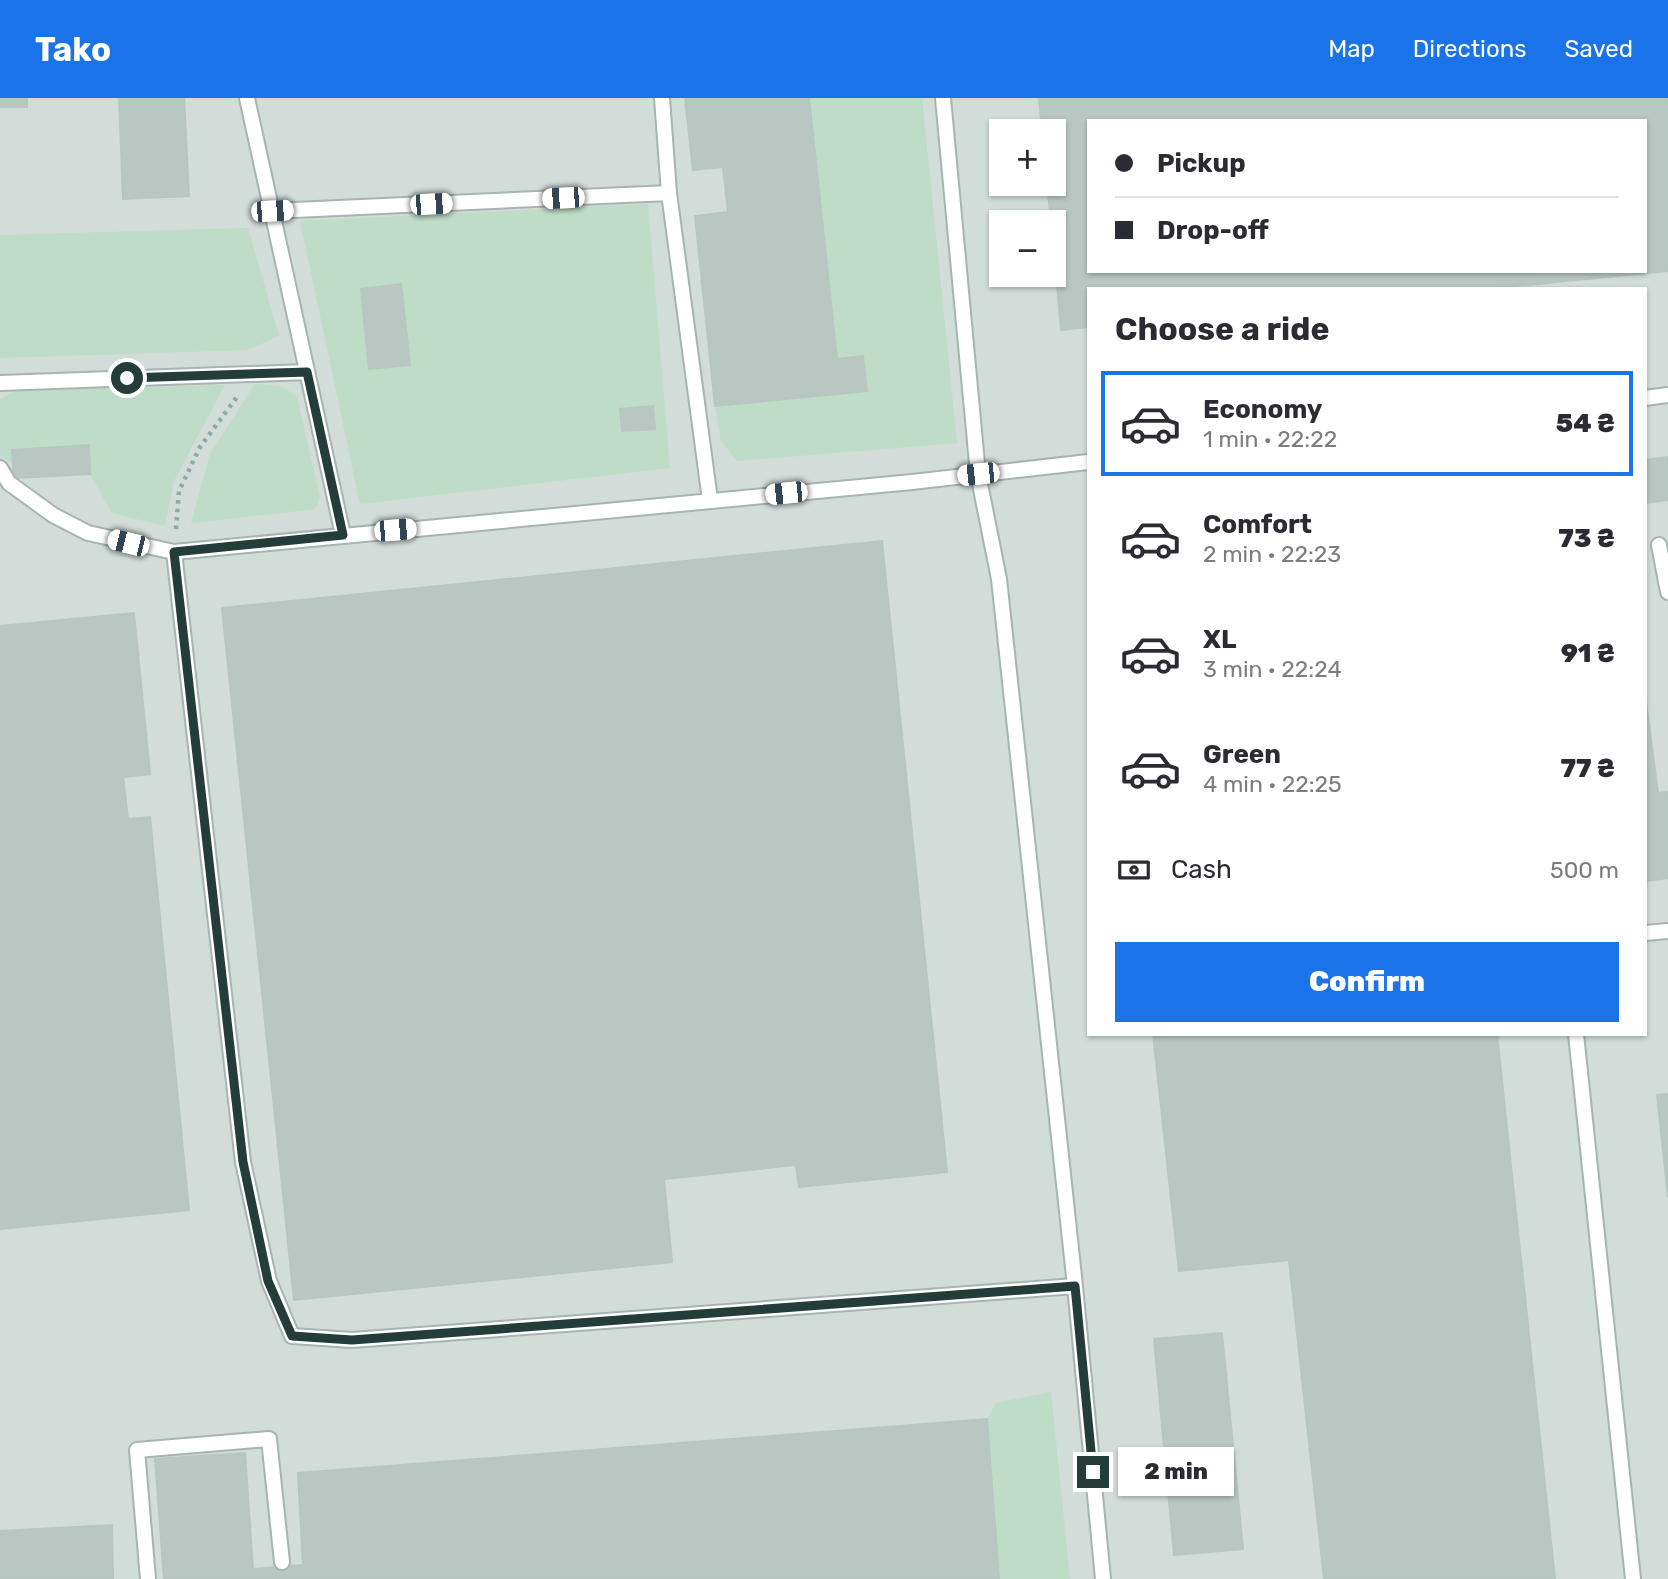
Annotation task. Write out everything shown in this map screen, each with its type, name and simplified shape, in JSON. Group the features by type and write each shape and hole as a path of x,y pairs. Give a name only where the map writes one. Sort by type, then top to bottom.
{"lane":[{"path":"247,98 343,535"},
{"path":"662,98 669,193 710,500"},
{"path":"943,98 978,474 999,579 1075,1286 1103,1579"},
{"path":"272,211 669,193"},
{"path":"0,383 307,372"},
{"path":"1647,398 1668,395"},
{"path":"0,468 9,483 53,515 88,533 174,552 1087,462"},
{"path":"1659,545 1668,592"},
{"path":"174,552 243,1162 268,1281 292,1336 352,1340 1075,1286"},
{"path":"1647,933 1668,931"},
{"path":"1576,1036 1633,1579"},
{"path":"148,1579 137,1450 269,1438 282,1562"}],"path":[{"path":"174,552 179,491 200,447 254,374"}],"shaded area":[{"path":"0,98 1668,98 1668,1579 0,1579"}],"green space":[{"path":"809,98 922,98 957,443 737,461 721,441 715,406 867,391 863,356 837,359"},
{"path":"648,204 670,468 360,504 300,221"},
{"path":"248,228 279,336 247,350 0,358 0,235"},
{"path":"255,384 282,386 297,397 320,498 315,509 191,523 210,454"},
{"path":"225,385 174,481 165,526 112,513 90,474 88,445 12,450 13,463 0,456 0,399 18,390"},
{"path":"1051,1392 1070,1579 999,1579 987,1419 996,1403"}],"building":[{"path":"0,98 27,98 27,107 0,107"},
{"path":"119,98 184,98 189,196 123,199"},
{"path":"685,98 809,98 837,359 863,356 867,391 715,406 695,216 728,212 723,167 693,170"},
{"path":"1039,98 1668,98 1668,271 1506,287 1087,287 1087,327 1061,330 1057,287 1066,287 1066,210 1050,210 1048,196 1066,196 1066,119 1041,119"},
{"path":"401,284 410,365 369,369 361,289"},
{"path":"653,406 655,429 622,431 620,409"},
{"path":"89,445 90,474 14,478 12,450"},
{"path":"1668,457 1668,500 1647,503 1647,460"},
{"path":"882,541 947,1172 799,1187 796,1165 664,1179 672,1262 294,1300 222,608"},
{"path":"134,613 150,774 123,777 128,819 150,817 189,1210 0,1229 0,626"},
{"path":"1647,709 1658,793 1668,792 1668,878 1647,881"},
{"path":"1153,1036 1497,1036 1555,1579 1324,1579 1289,1260 1179,1271"},
{"path":"1668,1094 1668,1197 1657,1095"},
{"path":"1222,1333 1243,1549 1174,1555 1154,1339"},
{"path":"987,1419 999,1579 164,1579 155,1459 245,1453 253,1569 303,1565 298,1473"},
{"path":"112,1525 113,1579 0,1579 0,1531"}],"route":[{"path":"127,378 307,372 343,535 174,552 243,1162 268,1281 292,1336 352,1340 1075,1286 1093,1472"}]}
